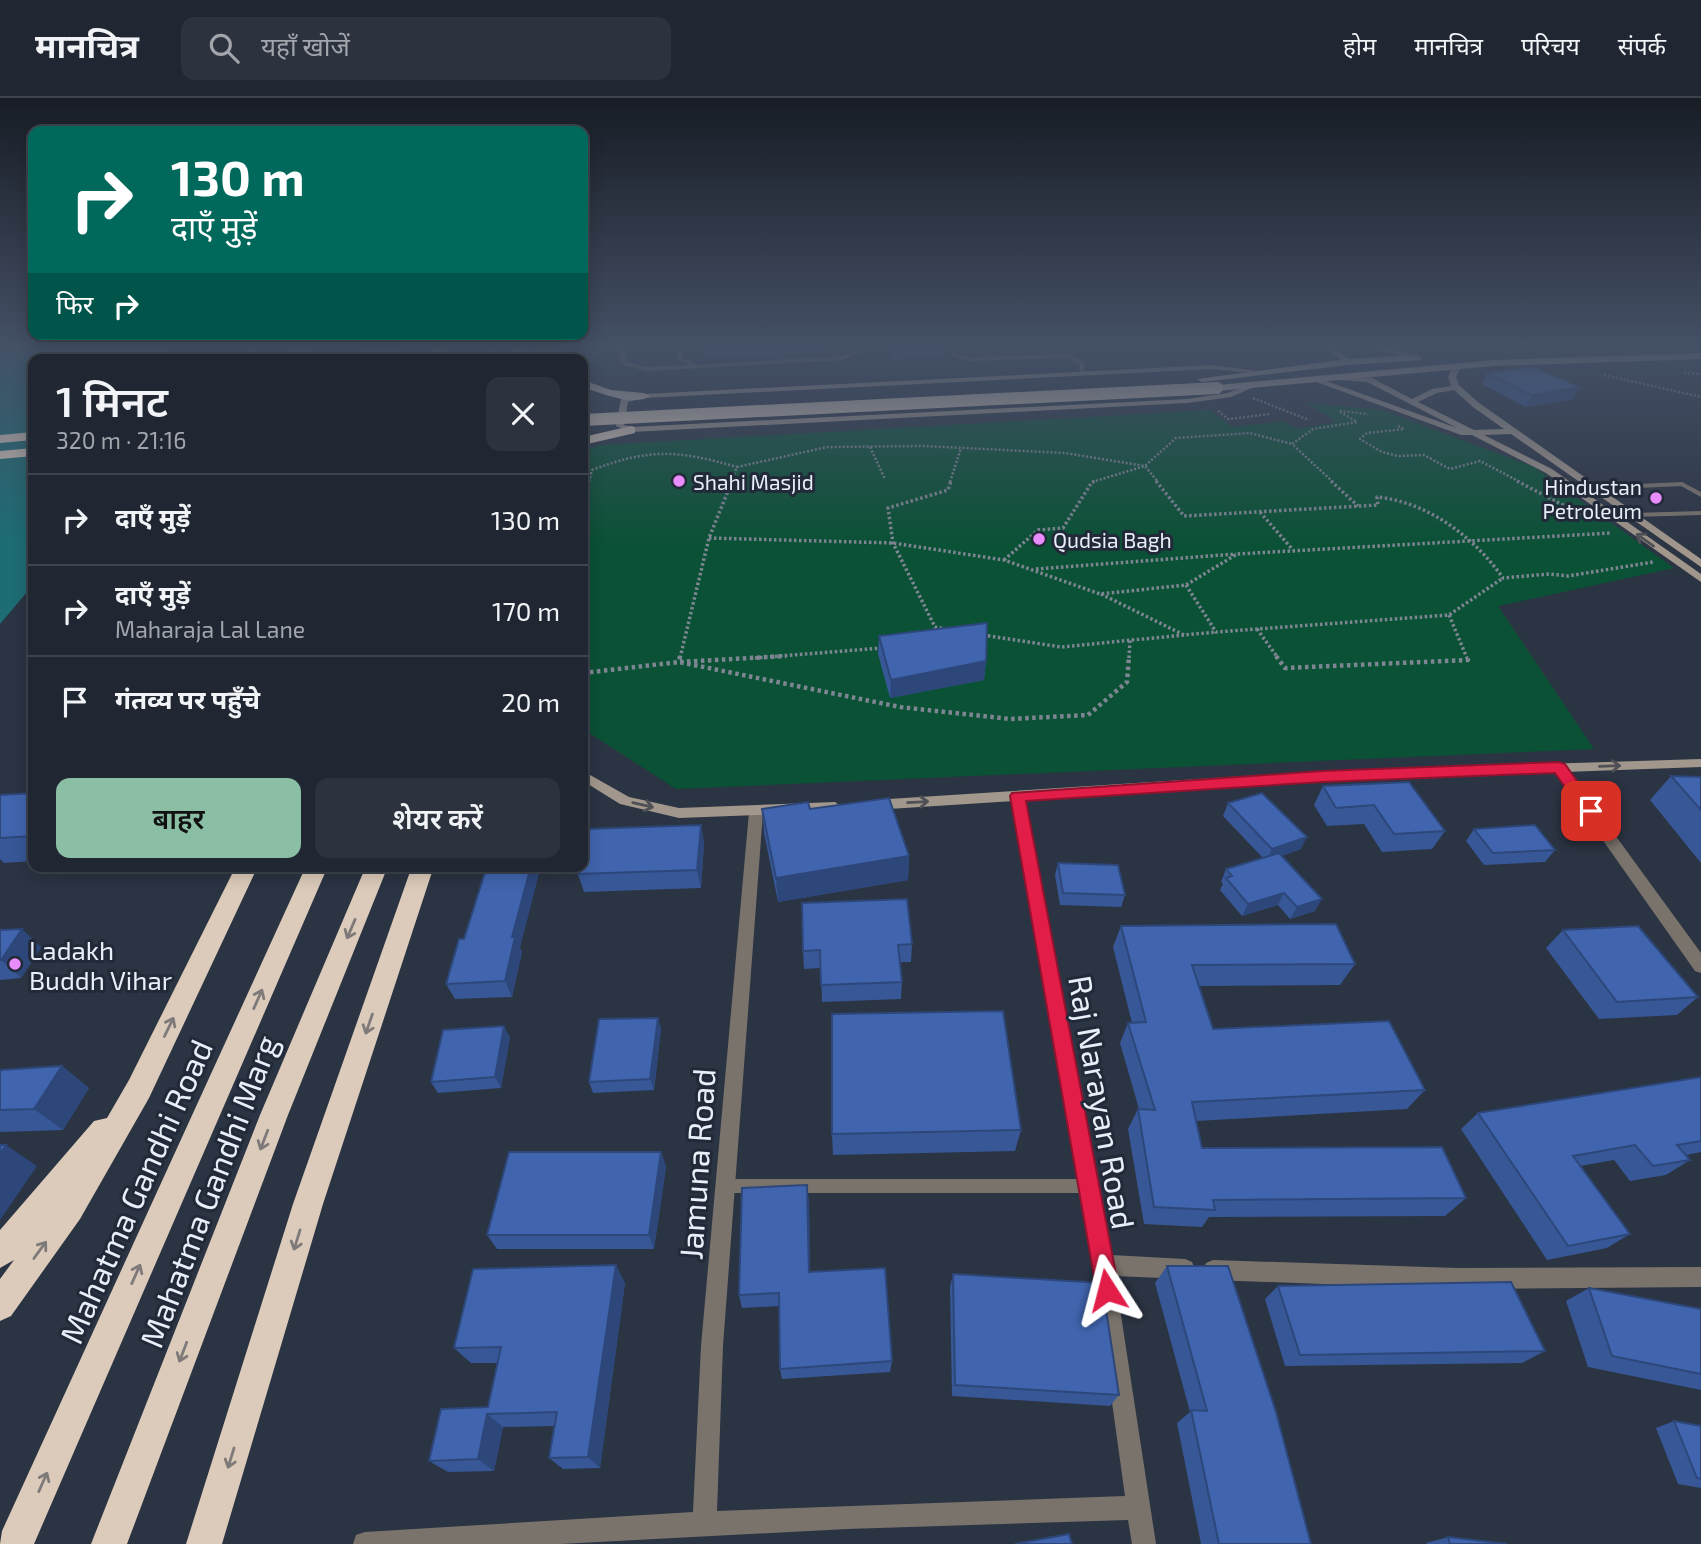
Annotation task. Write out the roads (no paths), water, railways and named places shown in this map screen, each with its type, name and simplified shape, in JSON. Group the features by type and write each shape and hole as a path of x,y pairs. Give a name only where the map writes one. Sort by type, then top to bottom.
{"highway":[{"path":"588,420 732,412"},
{"path":"588,440 631,430"},
{"path":"0,439 28,436"},
{"path":"0,455 28,452"},
{"path":"0,1306 70,1209 139,1088 244,872"},
{"name":"Mahatma Gandhi Road","path":"15,1544 314,872"},
{"name":"Mahatma Gandhi Marg","path":"109,1544 274,1115 375,872"},
{"path":"204,1544 308,1204 421,872"},
{"path":"0,1253 139,1088"}],"main road":[{"path":"622,412 620,426 631,430 971,412"},
{"path":"1402,412 1444,428 1477,434 1513,431"},
{"path":"1436,412 1508,453 1549,471 1701,579"},
{"path":"1489,412 1701,564"},
{"path":"588,778 625,801 679,813 756,812 1322,776 1701,763"}],"street":[{"path":"1559,768 1701,967"},
{"name":"Raj Narayan Road","path":"1018,796 1103,1265 1144,1544"},
{"name":"Jamuna Road","path":"705,1521 712,1346 723,1186 756,812"},
{"path":"1103,1265 1392,1278 1569,1281 1701,1278"},
{"path":"365,1544 705,1521 922,1512 1137,1508"}],"lane":[{"path":"1594,488 1682,485 1701,495"},
{"path":"1632,516 1701,513"},
{"path":"723,1186 1087,1186"}],"place":[{"name":"Shahi Masjid","path":"679,481"},
{"name":"Hindustan Petroleum","path":"1656,498"},
{"name":"Qudsia Bagh","path":"1039,539"},
{"name":"Ladakh Buddh Vihar","path":"15,964"}]}
